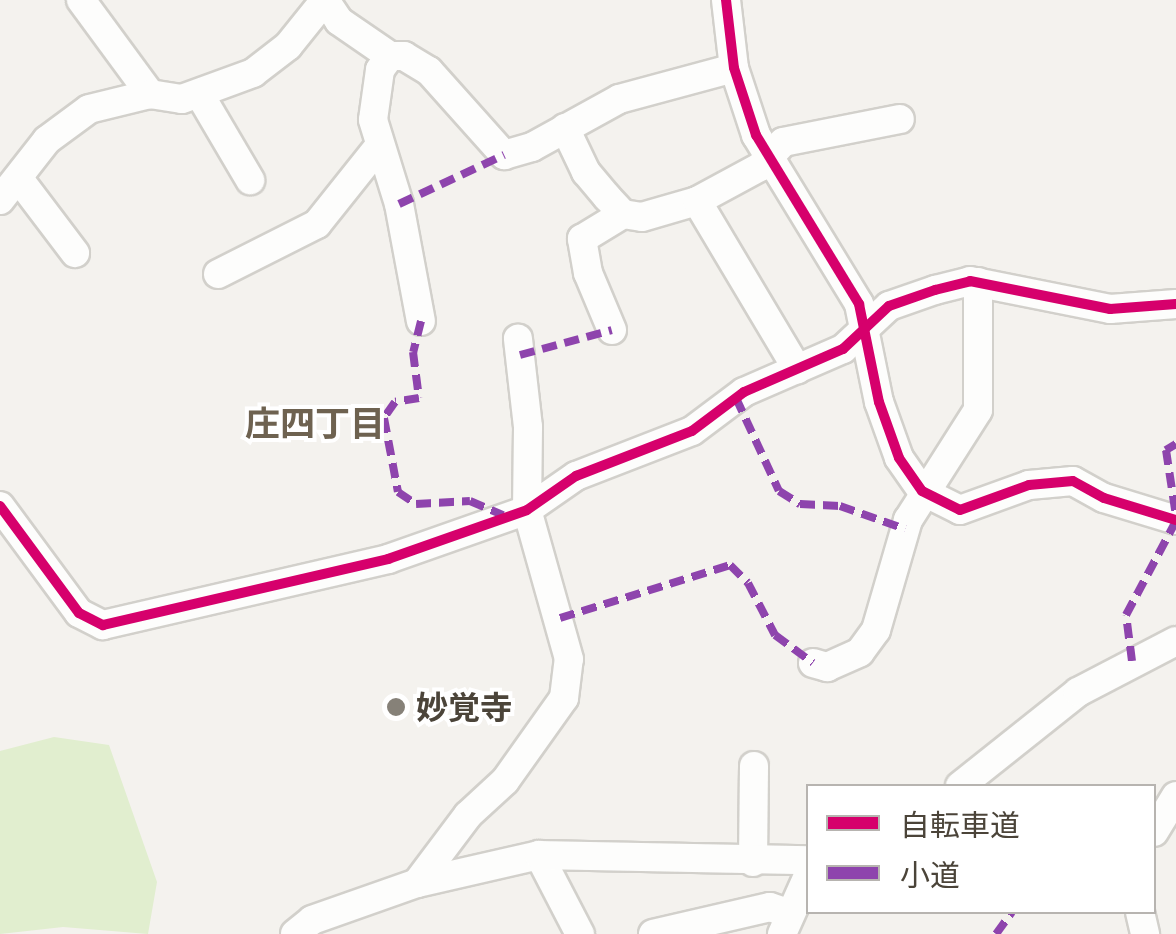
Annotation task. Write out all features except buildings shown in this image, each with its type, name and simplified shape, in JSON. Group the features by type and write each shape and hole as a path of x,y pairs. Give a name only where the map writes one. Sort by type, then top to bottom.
{"street":[{"path":"81,0 150,94"},
{"path":"0,200 47,140 89,109 150,94 200,95 276,55 325,0 339,21 390,56 404,56 429,71 504,155 619,99 734,68"},
{"path":"726,0 734,68 768,157 866,324 879,402 899,458 922,490 960,510 1029,485 1073,481 1104,498 1176,520"},
{"path":"390,56 374,94 380,146 421,321"},
{"path":"200,95 250,180"},
{"path":"565,128 586,172 623,214 642,217 696,201 768,157 783,142 900,120"},
{"path":"218,274 316,224 380,146"},
{"path":"19,179 75,252"},
{"path":"696,201 797,369"},
{"path":"612,330 588,274 582,239 623,214"},
{"path":"813,662 827,666 860,652 876,630 922,490 978,410 978,282"},
{"path":"0,506 78,613 103,625 388,559 527,510 576,476 692,431 744,392 843,349 889,306 978,282 1110,308 1176,304"},
{"path":"418,882 468,815 505,780 564,698 569,659 527,510 528,427 518,339"},
{"path":"963,784 1078,692 1176,641"},
{"path":"752,862 754,766"},
{"path":"1156,829 1176,796"},
{"path":"538,855 580,934"},
{"path":"304,930 418,882 538,855 806,860"},
{"path":"654,934 770,907 786,924 806,880"}],"green space":[{"path":"54,737 109,745 157,882 148,934 63,927 0,934 0,751"}],"marked path":[{"path":"399,204 504,155"},
{"path":"421,321 413,352 419,398 395,402 384,418 398,492 416,504 470,501 503,515"},
{"path":"520,355 612,330"},
{"path":"736,398 779,491 800,504 840,506 905,529"},
{"path":"1176,444 1166,450 1176,516"},
{"path":"1132,661 1126,615 1176,521"},
{"path":"560,618 730,565 748,583 775,635 813,663"},
{"path":"996,934 1011,914"}],"cycle path":[{"path":"726,0 734,68 756,135 859,304 879,402 899,458 922,491 960,510 1029,485 1073,481 1104,498 1176,520"},
{"path":"0,506 79,613 103,625 388,559 527,510 576,476 692,431 744,392 843,349 889,306 935,290 970,281 1110,309 1176,304"}],"place":[{"name":"妙覚寺","path":"396,707"}],"district":[{"name":"庄四丁目","path":"315,423"}]}
